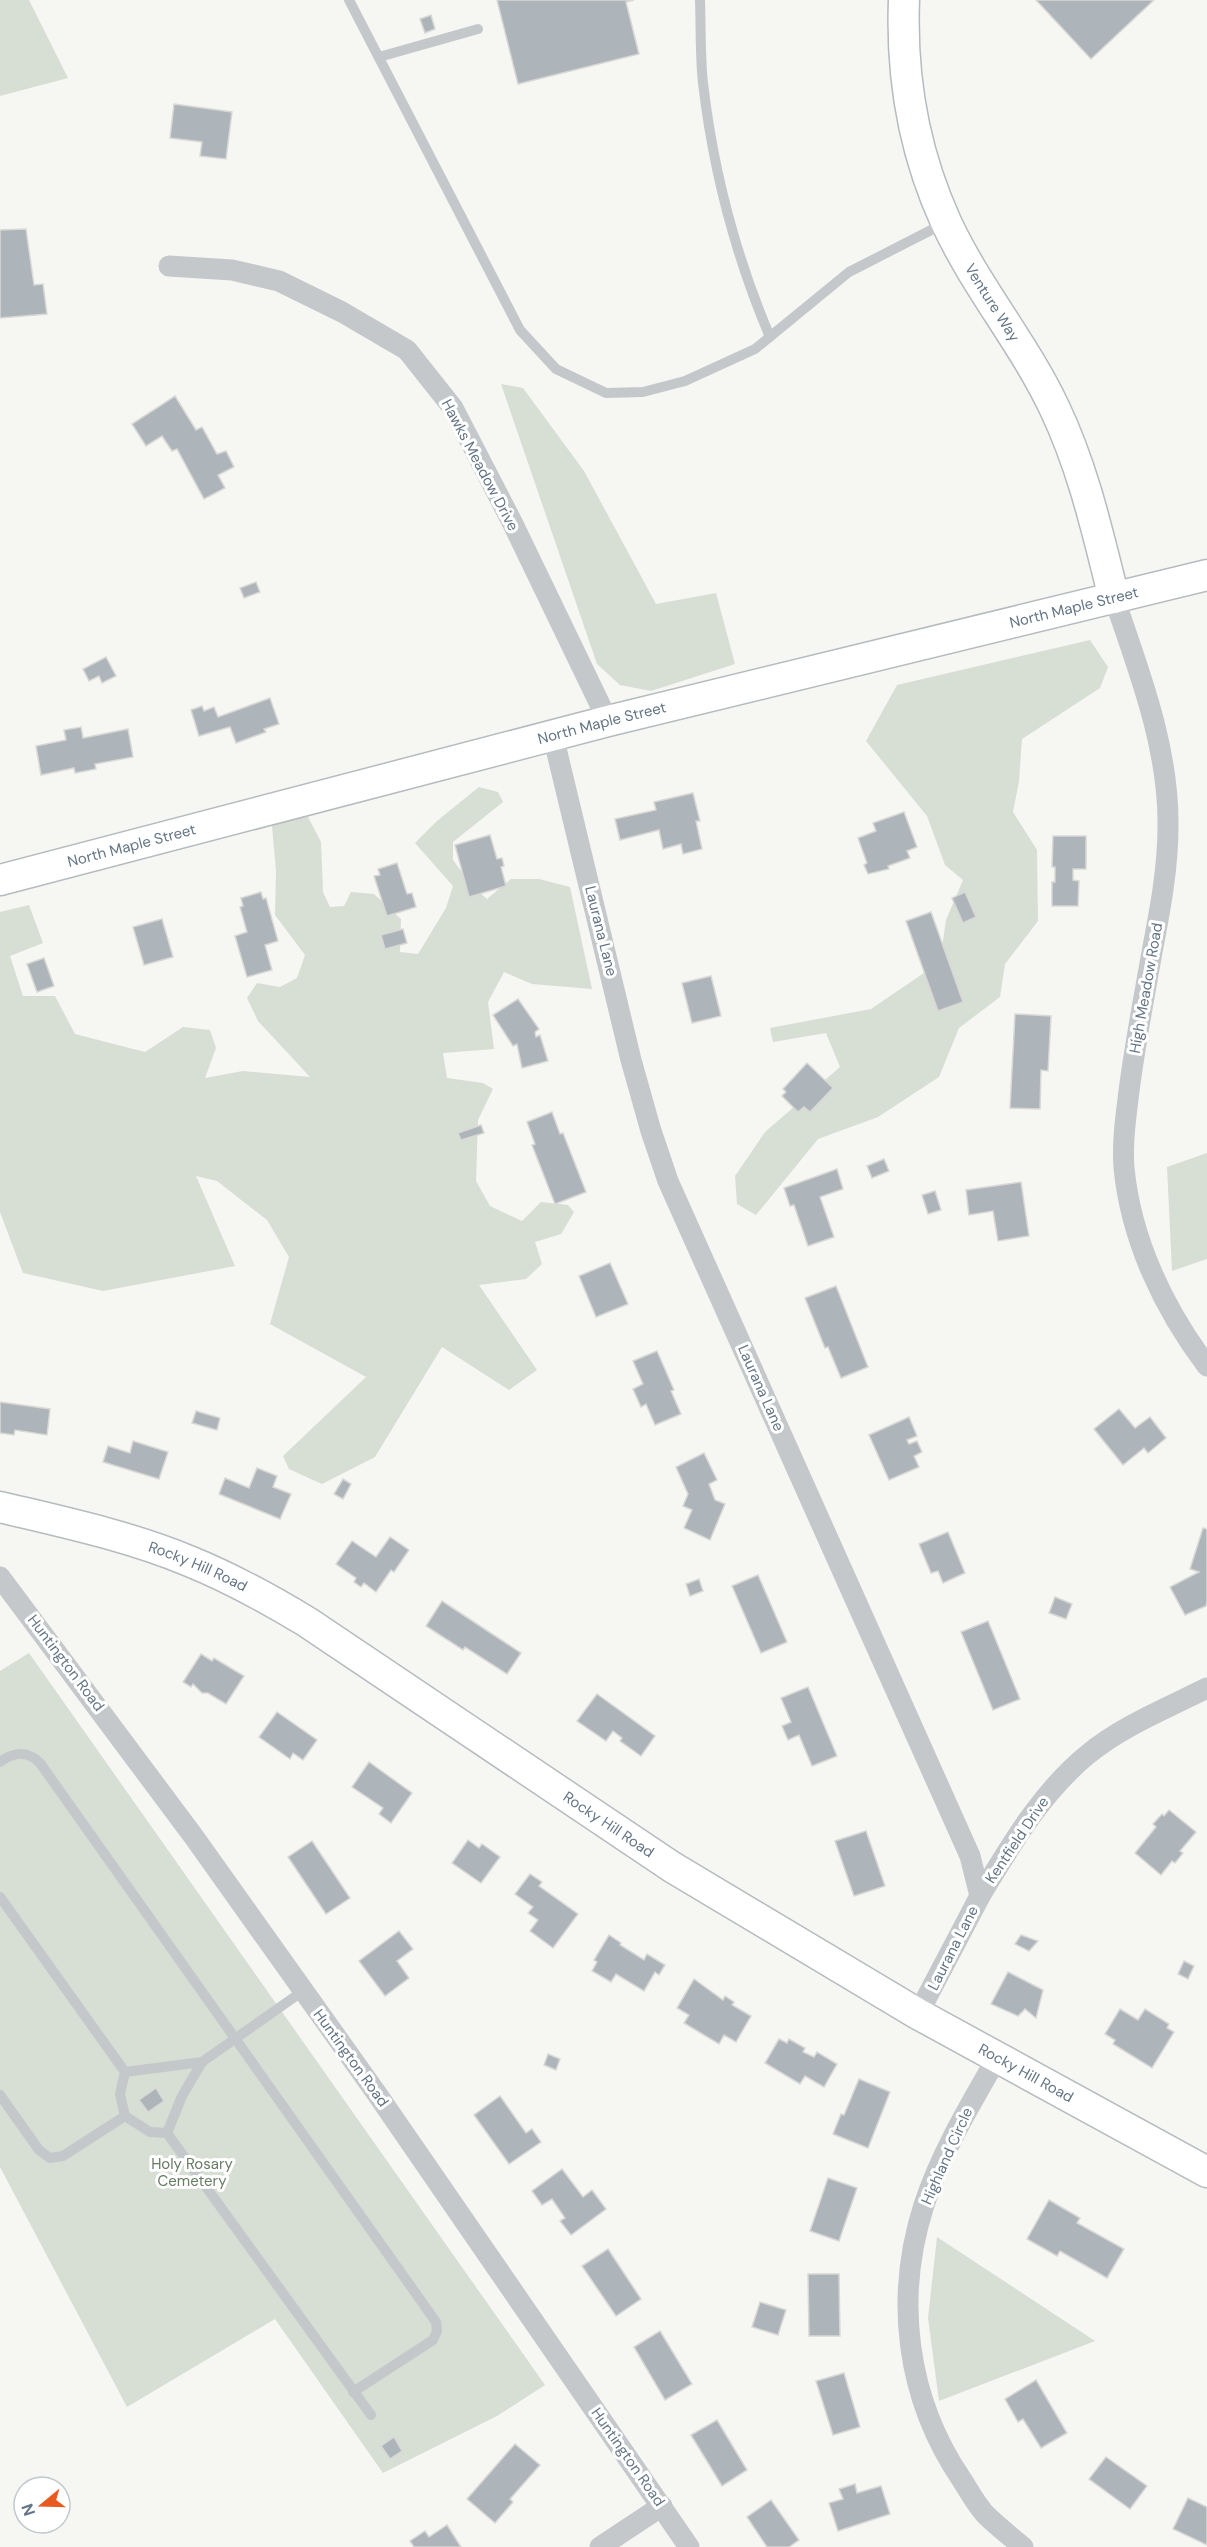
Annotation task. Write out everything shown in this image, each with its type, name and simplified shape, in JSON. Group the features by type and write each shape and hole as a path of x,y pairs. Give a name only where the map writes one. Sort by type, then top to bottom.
{"street":[{"name":"Venture Way","path":"904,0 903,31 910,105 923,161 946,223 1055,407 1083,483 1114,598"},
{"name":"Hawks Meadow Drive","path":"169,266 232,270 279,282 342,312 407,350 453,408 513,524 608,721"},
{"name":"North Maple Street","path":"0,880 608,721 1207,575"},
{"name":"High Meadow Road","path":"1114,598 1137,663 1160,752 1166,781 1168,824 1163,893 1132,1067 1125,1121 1124,1166 1135,1223 1155,1281 1167,1305 1207,1366"},
{"name":"Laurana Lane","path":"553,736 631,1060 668,1181 970,1856 980,1896 918,2014"},
{"name":"Rocky Hill Road","path":"0,1507 164,1551 268,1598 672,1867 918,2014 1207,2172"},
{"name":"Huntington Road","path":"0,1577 194,1837 377,2094 689,2547"},
{"name":"Kentfield Drive","path":"980,1896 1039,1804 1063,1777 1089,1754 1125,1730 1207,1688"},
{"name":"Highland Circle","path":"997,2058 949,2146 924,2205 912,2250 907,2315 909,2342 917,2380 938,2439 955,2470 984,2513 1023,2547"},
{"path":"600,2547 662,2506"}],"lane":[{"path":"350,0 520,330 556,369 606,393 643,392 685,381 754,350 849,272 946,223"},
{"path":"700,0 703,81 712,146 749,288 770,337"},
{"path":"379,57 478,29"},
{"path":"0,1762 10,1755 19,1753 34,1756 40,1763 237,2038 437,2326 436,2337 433,2340 353,2392"},
{"path":"0,1897 125,2072 120,2094 124,2116 150,2132 167,2133"},
{"path":"167,2133 182,2096 202,2062 303,1991"},
{"path":"125,2072 202,2062"},
{"path":"0,2095 39,2150 50,2158 63,2156 124,2116"},
{"path":"167,2133 371,2415"}],"green space":[{"path":"0,0 29,0 68,78 0,96"},
{"path":"501,384 523,388 584,471 656,604 716,593 735,664 651,691 620,685 597,664"},
{"path":"1090,640 1108,667 1100,688 1022,739 1019,781 1013,812 1037,850 1038,921 1005,964 1000,997 959,1028 939,1077 878,1117 818,1139 756,1215 737,1204 735,1176 765,1132 840,1067 826,1033 773,1042 770,1028 871,1009 940,962 946,920 963,880 945,865 927,816 866,741 897,685"},
{"path":"479,787 498,792 503,802 453,842 453,860 472,886 487,899 511,879 539,879 570,887 592,989 532,984 504,972 488,1002 494,1049 443,1053 447,1078 483,1083 493,1089 478,1120 476,1181 490,1206 522,1221 541,1202 568,1205 574,1212 561,1234 535,1242 542,1264 526,1279 479,1285 537,1370 509,1390 442,1347 375,1457 322,1484 289,1469 283,1456 366,1377 270,1324 289,1257 267,1220 217,1181 196,1176 235,1266 103,1291 23,1273 0,1212 0,912 29,905 43,943 10,956 23,996 55,996 75,1034 145,1052 183,1027 210,1030 216,1048 205,1078 243,1071 310,1077 258,1021 247,998 257,983 280,987 297,978 305,955 275,915 276,871 272,826 286,812 308,817 321,842 323,892 330,907 344,906 351,892 374,894 401,919 400,952 418,954 446,908 453,886 415,843 437,821"},
{"path":"1207,1153 1207,1259 1172,1271 1167,1167"},
{"name":"Holy Rosary Cemetery","path":"29,1653 545,2385 497,2416 383,2473 275,2319 127,2407 0,2167 0,1671"},
{"path":"937,2237 1095,2341 939,2401 928,2318"}],"building":[{"path":"497,0 634,0 626,2 639,54 518,84"},
{"path":"1036,0 1154,0 1091,59"},
{"path":"431,15 435,29 425,33 420,19"},
{"path":"174,104 232,112 226,159 200,156 202,142 170,138"},
{"path":"26,229 34,285 43,284 47,314 0,318 0,230"},
{"path":"175,396 196,430 202,427 217,454 226,451 234,467 218,475 225,488 204,499 177,449 172,451 162,436 146,446 132,424"},
{"path":"256,582 260,592 244,598 240,588"},
{"path":"106,657 116,676 102,683 99,676 89,681 83,669"},
{"path":"270,698 279,724 264,729 266,732 236,743 230,727 199,736 191,710 202,706 204,711 214,707 218,717"},
{"path":"81,727 83,738 128,729 133,757 95,764 96,769 75,773 74,768 41,775 36,746 66,740 64,730"},
{"path":"693,793 700,821 696,821 702,849 683,854 681,844 663,849 659,830 620,840 615,819 656,810 654,802"},
{"path":"904,812 917,847 907,851 910,858 888,866 889,869 868,874 864,865 867,863 858,838 876,831 873,823"},
{"path":"490,835 497,859 502,858 504,866 501,867 506,886 469,897 455,845"},
{"path":"1053,836 1086,836 1086,869 1073,869 1073,880 1079,881 1078,906 1052,906 1052,882 1055,882 1055,867 1052,867"},
{"path":"397,863 407,894 412,893 416,907 387,916 374,876 380,875 378,869"},
{"path":"261,892 263,899 266,898 278,941 265,945 272,970 247,977 235,936 247,932 240,907 243,906 241,898"},
{"path":"965,892 976,917 963,923 952,898"},
{"path":"931,912 963,1002 938,1011 906,921"},
{"path":"162,919 173,957 144,965 133,927"},
{"path":"403,929 407,943 385,949 381,935"},
{"path":"44,958 54,986 37,992 27,964"},
{"path":"711,976 721,1016 692,1023 682,983"},
{"path":"518,999 539,1029 535,1032 536,1037 540,1035 548,1061 522,1068 517,1044 513,1046 493,1015"},
{"path":"1015,1014 1051,1016 1048,1071 1041,1070 1040,1109 1010,1108"},
{"path":"807,1063 833,1088 810,1112 804,1107 798,1112 782,1096 786,1092 783,1089"},
{"path":"552,1112 560,1134 563,1133 586,1192 555,1204 532,1145 535,1144 527,1122"},
{"path":"481,1125 484,1133 461,1140 458,1133"},
{"path":"884,1159 889,1171 872,1178 867,1166"},
{"path":"837,1169 843,1189 820,1197 834,1237 808,1246 794,1205 790,1206 784,1188"},
{"path":"1021,1182 1029,1236 998,1241 993,1211 969,1215 966,1190"},
{"path":"935,1191 941,1210 928,1214 922,1195"},
{"path":"610,1263 628,1304 596,1317 579,1276"},
{"path":"836,1286 868,1367 841,1378 828,1347 825,1348 805,1298"},
{"path":"657,1351 674,1390 671,1391 681,1414 655,1425 646,1404 641,1407 633,1389 643,1384 633,1361"},
{"path":"0,1402 50,1409 47,1435 15,1430 14,1435 0,1433"},
{"path":"1119,1409 1135,1428 1150,1417 1166,1438 1148,1453 1144,1448 1123,1465 1094,1429"},
{"path":"196,1411 220,1418 217,1430 192,1423"},
{"path":"909,1417 917,1436 907,1440 909,1444 917,1441 922,1452 914,1456 919,1467 889,1480 869,1435"},
{"path":"133,1441 168,1452 159,1479 103,1462 108,1446 130,1453"},
{"path":"704,1453 717,1480 709,1484 715,1500 725,1504 710,1540 684,1528 692,1510 683,1506 688,1494 676,1467"},
{"path":"257,1468 277,1476 273,1487 291,1494 280,1519 219,1494 225,1478 249,1488"},
{"path":"343,1479 351,1484 343,1499 334,1494"},
{"path":"1203,1528 1207,1529 1207,1602 1206,1606 1185,1615 1170,1587 1199,1572 1190,1569"},
{"path":"948,1532 965,1573 943,1583 938,1571 931,1573 919,1544"},
{"path":"390,1537 409,1550 376,1592 364,1583 361,1587 354,1582 356,1578 336,1564 352,1541 376,1557"},
{"path":"758,1575 787,1642 761,1653 732,1586"},
{"path":"699,1579 703,1591 690,1596 686,1584"},
{"path":"1055,1597 1072,1604 1066,1619 1049,1613"},
{"path":"442,1601 521,1653 507,1674 465,1647 463,1650 426,1626"},
{"path":"988,1621 1020,1699 993,1710 961,1632"},
{"path":"201,1654 212,1661 214,1658 244,1676 226,1704 208,1693 202,1693 193,1684 191,1687 183,1682"},
{"path":"808,1687 837,1756 812,1766 799,1735 788,1740 782,1726 791,1722 781,1698"},
{"path":"597,1694 655,1736 641,1756 620,1741 622,1738 613,1731 606,1741 577,1721"},
{"path":"277,1712 317,1740 303,1760 293,1753 290,1759 259,1737"},
{"path":"369,1762 412,1793 391,1823 379,1814 383,1808 352,1787"},
{"path":"1169,1810 1196,1832 1180,1851 1183,1853 1175,1863 1172,1861 1161,1875 1135,1853 1156,1827 1153,1824"},
{"path":"866,1831 885,1886 854,1896 835,1841"},
{"path":"468,1840 479,1848 482,1844 500,1857 481,1883 452,1863"},
{"path":"312,1841 350,1898 326,1914 288,1857"},
{"path":"530,1874 542,1882 539,1886 578,1914 553,1948 530,1931 538,1920 528,1913 533,1907 515,1894"},
{"path":"399,1931 413,1949 397,1961 409,1978 385,1996 359,1961"},
{"path":"609,1935 644,1960 647,1954 665,1965 659,1975 655,1972 644,1991 616,1974 611,1982 592,1971 597,1962 594,1960"},
{"path":"1021,1935 1038,1941 1029,1951 1015,1944"},
{"path":"1184,1961 1194,1966 1188,1979 1178,1974"},
{"path":"1008,1972 1043,1990 1036,2018 1025,2009 1018,2016 991,2004"},
{"path":"694,1979 723,2000 725,1996 734,2002 732,2005 751,2016 736,2042 724,2035 719,2044 684,2023 689,2015 677,2008"},
{"path":"1120,2009 1138,2020 1145,2009 1169,2024 1167,2028 1174,2032 1152,2068 1113,2044 1115,2040 1105,2034"},
{"path":"779,2039 787,2043 789,2039 805,2048 803,2052 814,2057 817,2052 837,2064 824,2087 805,2076 800,2084 765,2063"},
{"path":"548,2054 560,2059 556,2070 544,2065"},
{"path":"859,2079 890,2092 868,2148 833,2134 841,2114 844,2115"},
{"path":"156,2088 164,2101 148,2112 139,2100"},
{"path":"500,2096 526,2133 532,2129 541,2142 509,2164 474,2115"},
{"path":"562,2169 583,2197 592,2190 606,2209 571,2235 560,2221 565,2218 552,2199 542,2205 532,2191"},
{"path":"828,2178 857,2188 839,2241 810,2231"},
{"path":"1049,2200 1080,2218 1077,2223 1124,2249 1107,2278 1060,2251 1057,2256 1027,2239"},
{"path":"608,2249 641,2299 616,2316 582,2266"},
{"path":"808,2274 839,2274 840,2336 809,2336"},
{"path":"760,2302 786,2310 778,2335 752,2327"},
{"path":"660,2331 692,2384 665,2400 634,2347"},
{"path":"844,2373 860,2427 833,2435 816,2381"},
{"path":"1036,2380 1067,2433 1041,2448 1023,2419 1018,2422 1005,2399"},
{"path":"717,2420 747,2470 722,2486 691,2435"},
{"path":"394,2437 402,2451 390,2459 381,2446"},
{"path":"515,2444 540,2465 510,2499 513,2502 495,2523 467,2499"},
{"path":"1106,2457 1147,2486 1130,2509 1089,2479"},
{"path":"855,2484 857,2493 881,2486 890,2514 838,2531 829,2503 843,2499 839,2489"},
{"path":"1188,2498 1207,2507 1207,2545 1173,2529"},
{"path":"771,2500 799,2540 789,2547 767,2547 747,2517"},
{"path":"447,2525 461,2547 414,2547 410,2541 425,2531 429,2537"}]}
